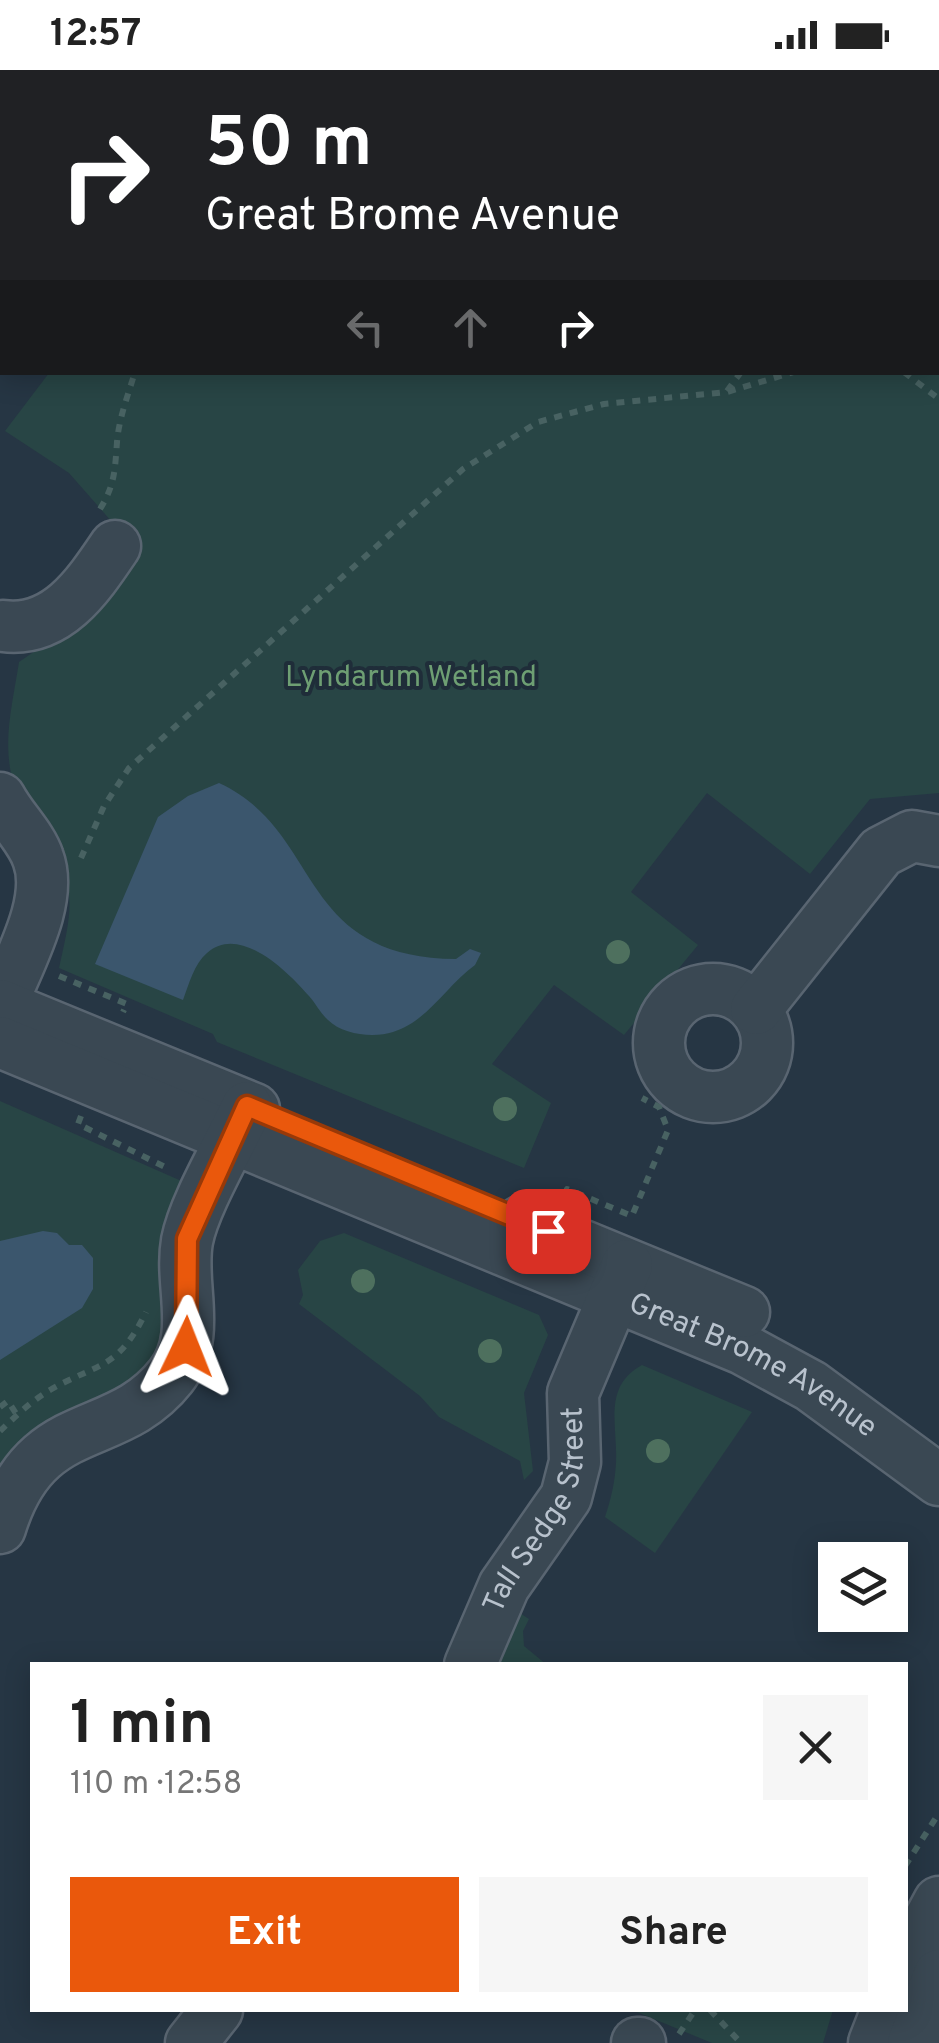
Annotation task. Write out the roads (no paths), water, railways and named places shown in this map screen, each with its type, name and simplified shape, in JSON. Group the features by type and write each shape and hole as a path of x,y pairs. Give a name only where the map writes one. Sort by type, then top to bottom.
{"street":[{"path":"1,625 27,629 59,614 92,580 103,534"},
{"path":"0,798 38,855 42,874 37,911 0,1006"},
{"path":"756,1009 881,852 912,836 939,841"},
{"name":"Great Brome Avenue","path":"0,1006 102,1064 620,1280 794,1335 939,1437"},
{"name":"Great Brome Avenue","path":"0,1042 102,1064"},
{"path":"0,1528 20,1480 41,1457 71,1434 154,1394 174,1373 186,1347 187,1239 240,1122"},
{"name":"Great Brome Avenue","path":"240,1122 548,1231 620,1280 780,1367 939,1480"},
{"name":"Tall Sedge Street","path":"471,1662 504,1586 566,1497 575,1462 572,1393 620,1280"},
{"path":"913,2043 921,1976 939,1902"},
{"path":"191,2043 215,2012"},
{"path":"874,2043 886,2012"}],"water":[{"path":"219,783 253,804 278,830 316,888 338,915 365,937 404,953 456,959 470,949 481,953 475,965 416,1020 393,1032 368,1035 334,1025 289,975 249,947 220,945 207,953 195,968 183,1000 95,964 158,817 188,796"},
{"path":"43,1231 57,1233 69,1245 82,1245 93,1258 93,1289 82,1308 0,1360 0,1241"}],"park label":[{"name":"Lyndarum Wetland","path":"411,678"}]}
